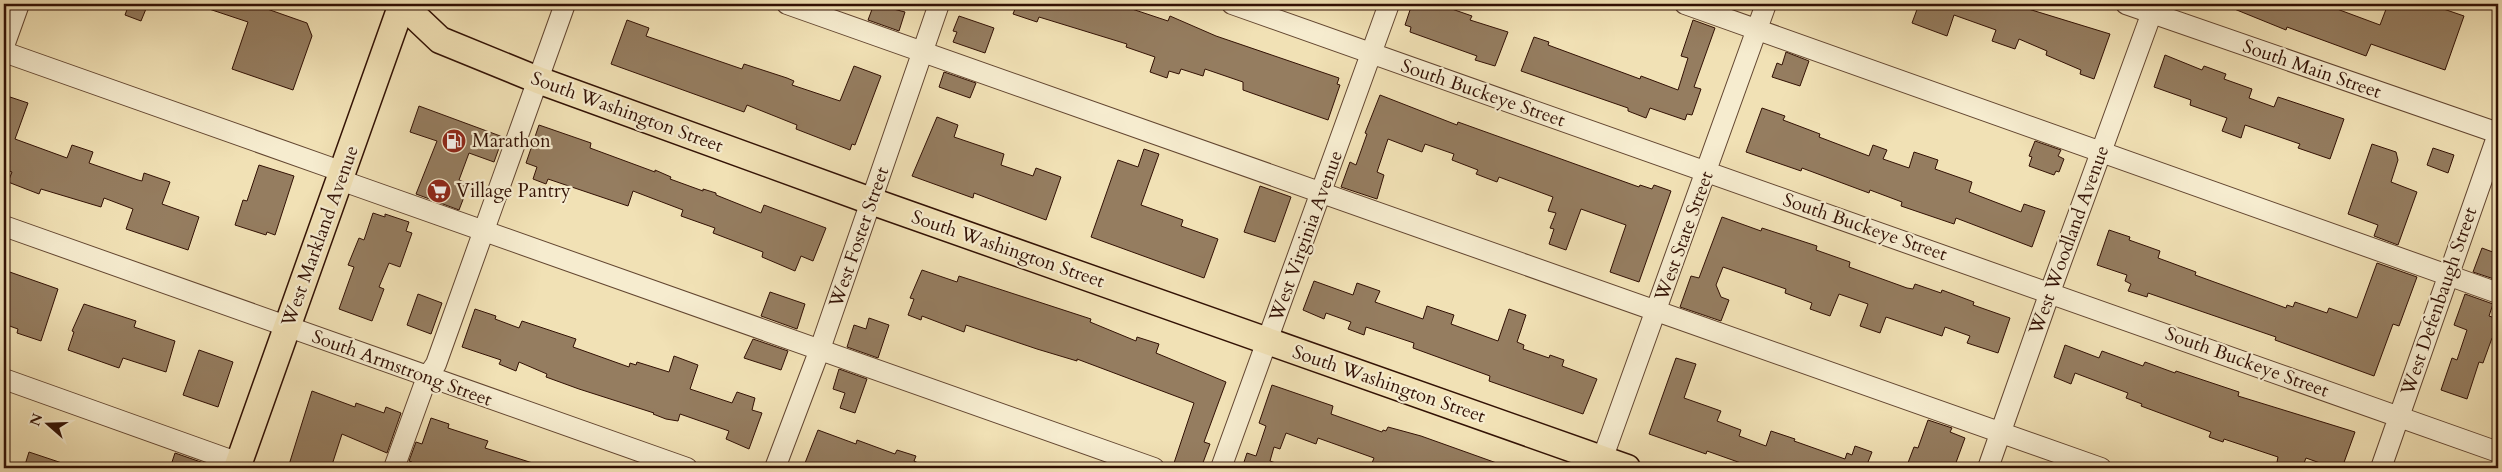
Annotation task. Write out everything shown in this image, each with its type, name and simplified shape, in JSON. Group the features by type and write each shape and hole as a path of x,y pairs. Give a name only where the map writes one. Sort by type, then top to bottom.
{"main road":[{"name":"South Washington Street","path":"402,4 440,40 538,80 871,201 1267,341 1601,464 1628,468"},
{"name":"West Markland Avenue","path":"238,466 402,4"}],"street":[{"path":"4,46 19,4"},
{"path":"394,468 428,377 436,364 482,230 564,4"},
{"path":"787,4 2101,468"},
{"name":"West Foster Street","path":"775,468 820,349 939,4"},
{"name":"South Buckeye Street","path":"1232,4 2498,452"},
{"name":"West Virginia Avenue","path":"1221,468 1389,4"},
{"path":"1685,4 2498,293"},
{"name":"West State Street","path":"1601,464 1766,4"},
{"name":"South Main Street","path":"2126,4 2154,8 2498,134"},
{"name":"West Woodland Avenue","path":"1988,468 2154,8"},
{"path":"4,52 342,176 482,230 1154,468"},
{"name":"West Defenbaugh Street","path":"2381,468 2498,134"},
{"name":"South Armstrong Street","path":"4,226 687,468"},
{"path":"4,378 238,466"}],"building":[{"path":"129,4 148,4 141,21 125,15"},
{"path":"200,4 253,4 307,23 312,36 293,90 232,69 248,22 200,6"},
{"path":"874,4 905,12 899,31 868,20"},
{"path":"1007,4 1117,4 1168,21 1170,16 1216,36 1339,78 1337,84 1340,85 1328,120 1243,90 1243,82 1205,69 1203,76 1181,69 1179,74 1169,71 1167,78 1150,72 1155,57 1126,47 1127,44 1039,17 1037,22 1013,14 1015,9 1007,6"},
{"path":"1412,4 1432,4 1449,8 1472,16 1470,20 1508,32 1495,66 1475,60 1477,56 1410,32 1411,27 1405,25"},
{"path":"1919,4 2012,4 2110,34 2094,79 2080,74 2081,70 2046,55 2047,51 2019,39 2015,49 1992,41 1996,30 1954,15 1947,36 1912,23"},
{"path":"2222,4 2339,4 2337,9 2380,25 2388,4 2429,4 2464,16 2445,70 2371,44 2366,56 2287,27 2286,30"},
{"path":"959,16 994,28 985,53 953,42 957,32 953,31"},
{"path":"627,20 649,28 646,36 742,69 744,64 787,78 794,81 792,85 840,101 854,66 881,76 855,145 852,144 850,150 796,129 797,125 747,105 744,112 611,64"},
{"path":"1693,20 1715,28 1694,87 1701,89 1692,115 1687,114 1685,120 1650,108 1646,118 1628,111 1628,108 1521,71 1534,37 1549,42 1548,45 1640,79 1641,76 1678,90 1688,58 1681,56"},
{"path":"1786,52 1809,61 1800,86 1772,77 1777,63 1782,65"},
{"path":"2165,55 2202,70 2204,66 2226,74 2224,79 2252,89 2249,98 2274,107 2278,97 2344,119 2330,159 2298,148 2300,144 2245,125 2241,138 2222,131 2227,118 2190,105 2191,100 2154,87"},
{"path":"944,72 976,83 970,98 939,87"},
{"path":"4,95 28,103 15,139 67,158 72,145 93,152 89,163 142,181 144,173 170,182 162,204 199,217 188,250 126,229 133,209 104,198 101,207 41,189 39,194 8,182 12,172 4,169"},
{"path":"1380,95 1457,125 1458,122 1639,187 1640,185 1652,189 1654,185 1671,191 1639,282 1610,272 1626,225 1581,209 1566,250 1549,244 1554,229 1550,228 1556,213 1548,211 1553,197 1499,177 1497,182 1476,174 1478,170 1452,160 1454,154 1425,144 1422,152 1388,139 1377,172 1384,175 1377,199 1341,187 1350,162 1356,165 1367,134 1365,133"},
{"path":"419,106 503,137 494,162 469,153 459,180 469,184 459,210 416,194 437,141 410,132"},
{"path":"1762,108 1785,116 1783,120 1820,134 1819,137 1869,156 1873,145 1887,150 1883,159 1909,168 1914,152 1938,160 1935,169 1972,182 1969,192 2021,212 2024,204 2045,211 2032,247 1956,218 1954,224 1901,206 1902,202 1870,190 1869,193 1802,168 1801,171 1746,152"},
{"path":"937,117 958,125 954,137 1004,154 1001,165 1033,176 1036,168 1061,177 1046,220 974,193 973,198 912,176"},
{"path":"539,125 591,143 590,148 655,172 655,170 671,177 670,179 703,191 703,189 716,193 716,195 761,213 764,205 826,228 813,261 801,256 795,271 762,257 763,252 713,233 715,228 681,216 683,210 633,191 628,206 548,179 546,184 533,179 537,167 526,163"},
{"path":"2035,141 2061,150 2058,156 2064,159 2059,172 2056,171 2054,175 2029,166 2032,157 2029,156"},
{"path":"2372,144 2396,152 2398,160 2391,182 2417,192 2398,245 2374,236 2378,225 2348,214"},
{"path":"2433,148 2454,155 2448,173 2427,165"},
{"path":"1144,149 1159,154 1141,205 1183,220 1181,226 1218,239 1204,278 1091,237 1118,160 1138,167"},
{"path":"259,165 294,176 275,235 267,232 266,235 235,225 243,200 247,201"},
{"path":"1260,186 1291,197 1275,242 1244,232"},
{"path":"373,213 385,217 385,214 409,222 406,231 412,233 400,267 389,263 379,287 384,289 372,321 339,309 354,267 348,265 359,238 364,240"},
{"path":"1722,217 1761,231 1762,228 1817,246 1816,250 1850,262 1849,267 1907,288 1913,289 1915,284 1941,293 1942,290 1974,302 1973,305 2010,318 1998,353 1967,343 1970,336 1945,327 1942,336 1886,317 1880,333 1860,326 1868,304 1839,294 1830,316 1810,309 1812,303 1785,293 1786,289 1723,267 1716,285 1721,297 1729,300 1721,321 1680,307 1691,276 1699,278"},
{"path":"2109,230 2130,237 2129,240 2160,251 2158,258 2196,272 2195,275 2286,308 2287,305 2293,307 2295,302 2327,313 2329,308 2357,318 2377,263 2417,277 2399,326 2393,324 2374,376 2275,340 2276,337 2148,293 2147,297 2128,291 2131,284 2125,281 2127,275 2097,265"},
{"path":"2482,248 2498,254 2497,280 2473,272"},
{"path":"4,270 58,289 41,341 17,333 18,329 4,324"},
{"path":"922,270 957,282 959,276 1091,319 1090,322 1136,341 1137,337 1159,344 1156,353 1226,382 1204,442 1210,444 1201,468 1173,466 1194,403 1077,359 1077,361 1037,349 966,325 964,332 922,316 921,320 908,315 914,299 910,298"},
{"path":"1314,281 1353,295 1357,283 1380,291 1375,302 1423,319 1427,306 1454,315 1451,324 1498,341 1509,309 1526,315 1517,342 1524,345 1523,349 1549,358 1550,355 1564,360 1562,366 1597,379 1583,414 1489,381 1490,376 1413,348 1414,343 1366,327 1364,335 1348,329 1351,322 1326,313 1324,319 1303,310"},
{"path":"770,292 805,304 797,329 761,316"},
{"path":"418,294 442,303 431,334 407,325"},
{"path":"2465,294 2493,304 2489,316 2498,319 2498,340 2492,338 2483,363 2479,362 2467,399 2441,390 2452,358 2457,360 2467,330 2454,325"},
{"path":"84,304 136,321 134,327 175,341 166,372 123,358 119,368 68,350 74,332 72,331"},
{"path":"475,309 496,316 495,319 519,328 522,321 576,339 573,347 629,367 630,363 636,365 637,362 669,372 674,356 698,365 690,389 732,403 737,392 755,398 752,410 762,413 749,449 726,439 729,431 680,414 678,421 666,419 654,413 546,377 547,374 519,362 516,371 499,364 501,360 462,347"},
{"path":"869,318 889,325 878,358 847,347 854,325 866,329"},
{"path":"753,339 788,351 781,370 744,358"},
{"path":"2065,345 2099,358 2102,351 2143,366 2145,362 2175,373 2176,371 2239,392 2238,396 2355,432 2342,468 2334,468 2306,458 2302,468 2277,462 2278,457 2224,439 2223,442 2209,437 2211,432 2141,406 2142,404 2126,398 2128,393 2075,373 2071,384 2054,377"},
{"path":"199,350 233,362 218,407 183,395"},
{"path":"1676,358 1696,364 1684,398 1721,411 1717,421 1741,430 1739,436 1766,446 1771,431 1845,459 1847,453 1852,455 1855,446 1872,452 1868,462 1882,468 1755,468 1707,451 1706,454 1649,434"},
{"path":"839,369 867,379 855,413 840,408 845,393 833,389"},
{"path":"1272,385 1333,406 1331,414 1382,432 1383,430 1386,431 1388,427 1421,436 1505,466 1505,468 1370,468 1374,458 1318,438 1316,444 1286,433 1280,449 1274,447 1270,461 1284,466 1284,468 1242,468 1247,453 1256,456 1266,426 1259,423"},
{"path":"312,391 355,407 356,403 384,413 386,407 401,413 387,453 342,434 331,468 288,468"},
{"path":"431,418 449,424 448,428 488,441 485,448 539,465 539,468 410,468 412,462 409,461 416,442 422,444"},
{"path":"1928,420 1952,428 1950,432 1965,438 1954,468 1906,468 1914,447 1918,448"},
{"path":"818,430 856,444 857,440 895,454 897,450 916,456 914,461 929,468 819,468 805,463"},
{"path":"29,452 71,466 71,468 24,468"},
{"path":"175,453 218,468 170,468"}],"place":[{"name":"Marathon","path":"454,141"},
{"name":"Village Pantry","path":"439,191"}]}
